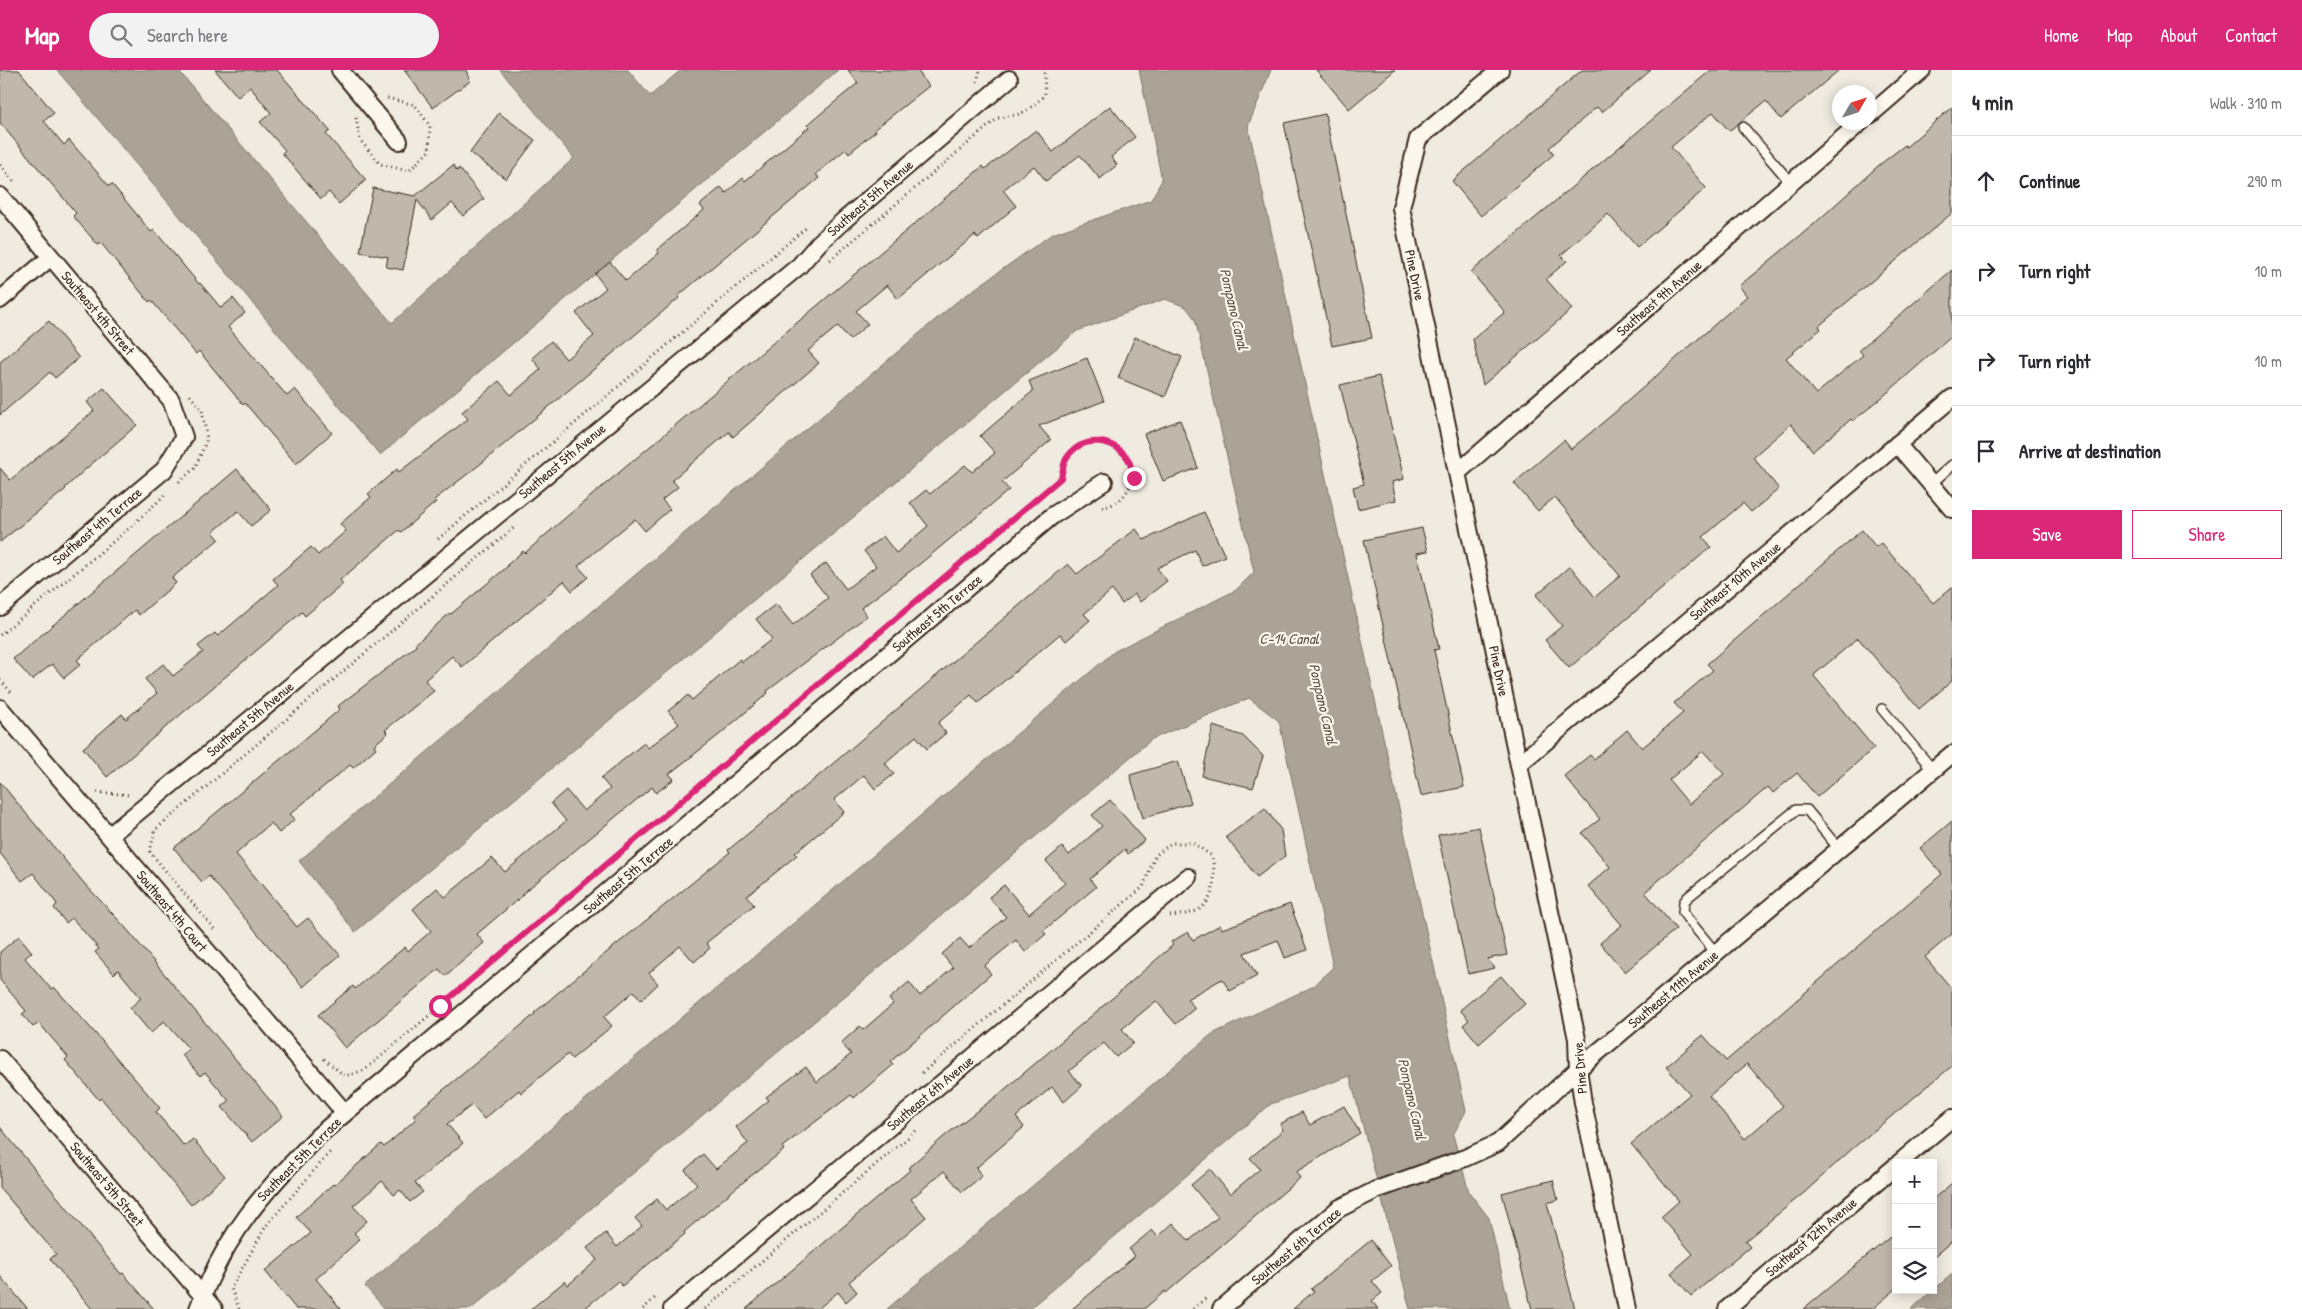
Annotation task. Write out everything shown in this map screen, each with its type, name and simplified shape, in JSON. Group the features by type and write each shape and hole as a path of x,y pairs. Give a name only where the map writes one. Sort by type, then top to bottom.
{"street":[{"path":"340,70 399,141"},
{"name":"Pine Drive","path":"1500,70 1418,139 1401,208 1577,1039 1578,1069 1627,1309"},
{"path":"1877,109 1922,70"},
{"name":"Southeast 5th Avenue","path":"109,836 799,266 819,242 843,220 1009,79"},
{"name":"Southeast 9th Avenue","path":"1457,473 1852,130"},
{"name":"Southeast 4th Street","path":"0,196 171,400 184,437"},
{"path":"0,300 51,257"},
{"name":"Southeast 10th Avenue","path":"1519,764 1952,398"},
{"name":"Southeast 4th Terrace","path":"0,608 164,470 184,437"},
{"path":"1897,444 1952,509"},
{"name":"Southeast 5th Terrace","path":"201,1303 223,1250 250,1210 318,1136 1046,521 1104,482"},
{"name":"Southeast 4th Court","path":"0,708 345,1113"},
{"name":"Southeast 11th Avenue","path":"1376,1190 1465,1158 1498,1143 1578,1069 1952,754"},
{"name":"Southeast 6th Avenue","path":"672,1309 1188,877"},
{"name":"Southeast 5th Street","path":"0,1059 201,1303 214,1309"},
{"path":"1904,1159 1952,1118"},
{"name":"Southeast 12th Avenue","path":"1726,1309 1892,1169"},
{"name":"Southeast 6th Terrace","path":"1221,1309 1338,1209 1376,1190"}],"lane":[{"path":"1743,127 1791,183"},
{"path":"1931,484 1952,465"},
{"path":"1882,709 1933,770"},
{"path":"1716,953 1683,912 1684,902 1688,897 1796,810 1807,810 1839,849"}],"path":[{"path":"973,87 977,84 980,70"},
{"path":"828,262 998,118 1022,114 1042,98 1045,94 1044,70"},
{"path":"0,166 18,187"},
{"path":"433,543 808,226"},
{"path":"174,487 195,468 207,439 202,410 186,391"},
{"path":"319,1055 345,1076 365,1070 1061,478 1067,457 1080,443 1097,441 1116,446 1128,460 1134,478 1127,492 1113,506 1090,509"},
{"path":"0,635 124,532 167,493"},
{"path":"219,934 150,852 155,830 522,520"},
{"path":"0,680 13,695"},
{"path":"91,785 97,793 133,795"},
{"path":"239,1309 231,1288 266,1226 335,1146"}],"water":[{"path":"57,70 178,70 392,323 574,158 500,70 628,70 650,96 681,70 838,70 380,455"},
{"name":"C-14 Canal","path":"1139,70 1271,70 1248,126 1466,1111 1453,1135 1469,1192 1489,1218 1510,1309 1410,1309 1350,1076 1271,1104 1029,1309 887,1309 1212,1034 1314,986 1333,967 1279,721 1249,698 1152,739 471,1309 385,1309 365,1286 1115,651 1236,590 1254,572 1195,319 1186,307 1165,299 1077,331 355,932 299,861 955,303 1052,234 1151,200 1162,180"},
{"path":"1952,1274 1952,1309 1911,1309 1929,1294 1937,1294 1937,1287"}],"building":[{"path":"0,70 19,70 54,113 44,121 64,145 69,140 109,186 112,184 151,232 154,230 221,308 233,298 245,313 228,327 287,396 295,389 332,433 296,464 245,403 243,405 199,351 196,354 151,300 149,302 101,243 98,245 73,216 76,213 0,123"},
{"path":"215,70 277,70 330,131 326,134 366,180 339,204 329,192 321,199 282,153 285,150 260,122 271,113 250,87 238,97"},
{"path":"404,70 466,70 470,81 433,108"},
{"path":"848,70 917,70 929,86 875,129 876,131 849,153 846,149 816,174 819,178 678,296 679,298 483,462 434,500 436,502 401,532 399,530 340,580 343,584 305,616 302,612 107,777 83,748 122,714 126,719 157,693 145,679 163,664 173,676 203,652 198,646 215,633 218,636 278,585 273,579 311,547 318,555 346,531 340,524 371,497 368,494 397,469 399,472 468,419 462,412 499,381 511,395 541,369 532,358 551,341 566,359 594,336 576,313 606,288 595,274 610,262 626,281 659,253 657,250 704,210 700,205 721,187 726,193 743,178 745,181 809,127 807,125 858,83"},
{"path":"1316,70 1395,70 1349,109"},
{"path":"1582,70 1651,70 1602,112 1597,107 1549,148 1554,154 1481,216 1452,181"},
{"path":"1711,70 1839,70 1781,119 1766,101 1729,131 1713,112 1671,147 1706,188 1637,247 1608,214 1561,255 1567,261 1546,279 1572,309 1483,385 1473,339 1505,312 1471,272"},
{"path":"1110,106 1135,137 1111,157 1117,165 1100,179 1080,155 1046,181 1034,166 1003,190 1016,206 978,239 975,235 898,299 887,285 856,311 868,324 850,340 838,326 808,351 819,363 733,437 729,432 672,480 678,487 662,500 670,509 645,531 635,519 578,566 588,577 572,591 564,581 462,667 452,656 425,680 434,691 385,730 388,733 374,745 376,748 353,768 350,765 290,814 295,819 279,833 271,823 236,854 297,927 308,918 340,955 303,987 209,876 202,882 174,848 340,709 338,706 416,646 415,644 508,566 523,551 525,553 983,166 985,169 1036,130 1053,152"},
{"path":"1952,107 1952,213 1819,326 1821,329 1786,358 1816,394 1863,355 1859,350 1952,270 1952,336 1880,399 1853,421 1851,419 1813,451 1791,424 1753,457 1779,489 1751,512 1743,503 1703,537 1711,547 1569,668 1545,640 1562,626 1536,595 1570,566 1595,597 1620,576 1555,497 1538,511 1514,483 1564,440 1571,449 1613,414 1747,296 1739,286 1813,225 1878,166 1905,145 1906,147"},
{"path":"499,113 535,140 506,179 470,153"},
{"path":"1325,114 1372,338 1332,346 1284,123"},
{"path":"453,165 457,171 459,168 484,199 463,216 452,203 432,220 417,200 403,270 386,267 388,257 360,252 373,188 415,196"},
{"path":"49,321 79,358 55,378 50,372 0,415 0,362"},
{"path":"1135,337 1182,357 1165,397 1118,378"},
{"path":"1087,358 1104,401 1039,426 1051,440 1002,482 1009,490 921,563 861,608 867,616 767,691 768,693 719,735 669,774 674,779 656,793 652,787 522,894 477,934 484,943 445,976 439,969 345,1048 318,1015 353,986 355,989 405,947 408,951 431,931 413,909 437,888 445,897 492,858 505,872 566,821 551,803 566,790 584,811 610,789 601,778 644,743 648,748 679,724 668,711 688,695 692,700 740,659 742,662 772,639 756,619 776,604 793,625 828,598 810,575 826,563 846,589 876,566 864,551 883,536 896,553 928,526 910,503 926,490 930,494 965,465 972,472 995,453 980,436 1033,391 1029,381"},
{"path":"1379,376 1404,479 1392,482 1396,500 1358,509 1353,487 1364,484 1340,385"},
{"path":"104,388 137,425 88,467 66,489 0,542 0,468 10,480 94,411 87,402"},
{"path":"1180,420 1198,468 1163,481 1144,434"},
{"path":"237,469 271,510 251,526 238,511 213,532 219,539 172,578 176,583 139,615 135,610 77,660 81,664 64,678 52,664 32,680 13,659"},
{"path":"1204,512 1225,556 1202,566 1195,550 1157,568 1167,581 1140,602 1135,594 1122,604 1112,590 1084,614 1090,620 1066,641 1060,634 978,703 971,695 938,723 946,733 927,749 916,736 885,763 894,774 875,789 864,775 834,800 844,812 795,853 797,855 747,896 754,905 706,943 710,948 694,962 680,946 649,973 658,984 641,1000 634,991 604,1017 612,1026 572,1059 568,1054 521,1093 519,1090 484,1119 472,1105 447,1124 463,1143 415,1183 423,1192 410,1202 400,1190 394,1195 382,1181 353,1206 367,1221 354,1233 360,1239 316,1279 341,1309 296,1309 265,1271 311,1233 296,1217 333,1184 381,1144 384,1147 416,1119 413,1115 573,980 730,852 728,850 816,778 1068,564 1077,574 1136,529 1144,540"},
{"path":"1422,528 1428,551 1417,553 1439,649 1434,650 1464,787 1421,796 1364,540"},
{"path":"1862,530 1876,547 1881,543 1933,603 1952,587 1952,681 1919,709 1858,638 1815,674 1814,676 1874,748 1817,797 1797,773 1773,793 1768,787 1645,892 1676,929 1625,972 1600,943 1622,925 1588,886 1610,867 1582,833 1600,819 1564,776 1590,755 1594,759 1627,730 1642,748 1683,713 1674,703 1713,670 1707,664","holes":["1703,751 1724,774 1689,804 1669,780"]},
{"path":"1213,726 1243,736 1263,756 1253,788 1202,776"},
{"path":"1178,761 1191,803 1143,818 1130,775"},
{"path":"0,782 83,882 125,927 283,1116 252,1142 222,1107 229,1101 205,1072 200,1076 182,1055 189,1049 164,1021 151,1033 130,1008 141,998 118,970 114,974 95,952 99,949 72,918 66,923 54,908 57,904 33,873 22,881 0,853"},
{"path":"1110,800 1145,840 1128,854 1125,849 1090,879 1096,887 1043,931 1046,934 1025,952 1016,940 984,966 991,974 890,1062 893,1065 854,1098 851,1095 782,1147 784,1150 737,1187 684,1232 685,1234 622,1286 618,1281 584,1309 531,1309 565,1281 568,1285 597,1260 587,1248 606,1233 617,1247 642,1226 635,1218 657,1199 666,1210 697,1184 685,1170 703,1154 716,1169 748,1143 736,1127 769,1100 766,1097 806,1067 817,1082 851,1054 841,1043 860,1026 863,1030 893,1004 889,999 909,982 920,996 953,968 942,954 960,938 969,948 1006,917 989,897 1004,885 1029,914 1065,883 1046,861 1062,847 1069,855 1102,826 1092,815"},
{"path":"1265,808 1281,830 1285,856 1257,877 1226,837"},
{"path":"1952,821 1952,934 1925,957 1952,989 1952,1066 1745,1241 1750,1247 1691,1296 1671,1273 1693,1254 1661,1217 1679,1201 1631,1144 1690,1094 1666,1067 1703,1035 1726,1061 1754,1037 1942,874 1920,848","holes":["1747,1064 1783,1106 1745,1139 1709,1096"]},
{"path":"1479,827 1507,955 1487,959 1495,968 1468,974 1438,835"},
{"path":"1290,904 1307,950 1285,958 1278,940 1244,953 1257,976 1230,991 1222,979 1187,999 1195,1008 1176,1024 1156,1001 1122,1029 1133,1043 1116,1057 1104,1043 1069,1071 1082,1086 1064,1102 1052,1087 1016,1117 1024,1127 976,1168 982,1176 962,1192 944,1171 911,1199 926,1217 849,1282 857,1292 846,1302 838,1292 818,1309 746,1309 910,1170 908,1168 947,1134 998,1095 1116,995 1173,945 1171,942 1188,932 1193,940 1220,925 1222,929"},
{"path":"19,936 32,952 25,958 51,989 54,987 160,1108 156,1112 184,1146 193,1139 225,1176 191,1205 101,1098 99,1100 65,1060 68,1057 39,1023 33,1027 22,1014 26,1011 0,980 0,952"},
{"path":"1501,976 1525,1004 1479,1044 1463,1025 1469,1020 1460,1010"},
{"path":"1344,1106 1360,1133 1296,1172 1300,1178 1166,1293 1165,1291 1144,1309 1072,1309 1135,1256 1129,1249 1152,1230 1158,1237 1173,1223 1189,1241 1218,1217 1191,1185 1210,1169 1230,1194 1260,1169 1250,1158 1283,1130 1280,1124 1302,1112 1310,1125"},
{"path":"0,1127 121,1274 123,1273 154,1309 92,1309 50,1259 56,1254 0,1188"},
{"path":"1553,1180 1558,1200 1547,1203 1575,1309 1532,1309 1502,1193"},
{"path":"1952,1183 1952,1241 1937,1254 1937,1204 1937,1196"},
{"path":"1892,1235 1892,1292 1872,1309 1803,1309"},
{"path":"1371,1240 1391,1266 1372,1281 1382,1293 1372,1301 1378,1309 1293,1309 1314,1291 1311,1289"},
{"path":"0,1276 28,1309 0,1309"}],"route":[{"path":"440,1006 1061,478 1067,457 1080,443 1097,441 1116,446 1128,460 1134,478"}],"water label":[{"name":"Pompano Canal","path":"1234,309"},
{"name":"Pompano Canal","path":"1323,704"},
{"name":"Pompano Canal","path":"1412,1099"}]}
